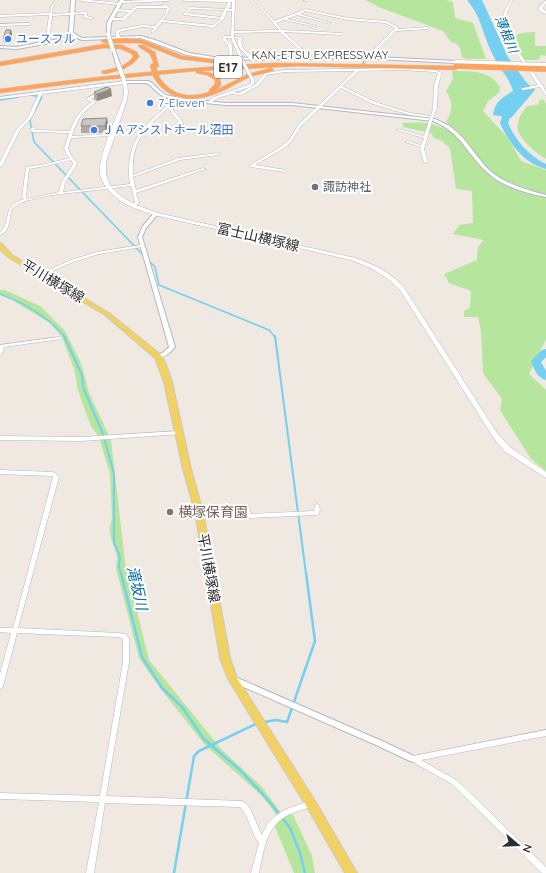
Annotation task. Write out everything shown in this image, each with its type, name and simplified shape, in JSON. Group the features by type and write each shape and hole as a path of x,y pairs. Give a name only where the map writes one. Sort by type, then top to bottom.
{"highway":[{"path":"0,61 113,40 146,42 176,56 195,60 225,62 309,60"},
{"path":"89,44 114,42 139,45 151,51 160,85 167,91 178,95 196,96 211,94 248,76 272,69 297,67 376,66"},
{"path":"0,64 102,44 129,44 148,52 155,66"},
{"path":"1,90 112,70 127,65 136,57 132,51 117,46 104,46 70,51"},
{"name":"KAN-ETSU EXPRESSWAY","path":"1,90 96,76 161,69 309,60 456,65 546,70"},
{"name":"KAN-ETSU EXPRESSWAY","path":"1,90 162,71 221,67 309,65 456,65"},
{"path":"73,81 182,71 209,74 216,77 219,83 217,87 207,92 198,94 183,94 168,88 158,76"}],"main road":[{"path":"546,2 540,8 546,13"},
{"path":"0,98 124,81 126,96 102,166 104,180 109,188"},
{"name":"富士山横塚線","path":"109,188 120,198 134,206 156,214 359,261 388,275 402,289 495,435 507,449 546,476"},
{"name":"平川横塚線","path":"0,245 10,256 107,314 158,357 168,382 187,469 199,512 225,658 233,679 311,804 351,873"}],"street":[{"path":"47,43 50,14 52,6 57,0"},
{"path":"73,0 72,32 77,37"},
{"path":"81,0 121,2 170,0"},
{"path":"152,32 168,10 167,6 160,0"},
{"path":"185,0 232,1"},
{"path":"255,0 260,8 275,22 281,31 309,60"},
{"path":"512,0 507,7 502,25 504,33 546,94"},
{"path":"210,102 213,99 249,86 253,83 232,37 232,1"},
{"path":"162,20 211,28 223,18 232,1"},
{"path":"121,2 107,27 124,81 141,81 149,83 162,95 176,99 210,102 283,103 428,119 438,122 460,136 474,155 494,176 522,189 546,196"},
{"path":"111,19 123,19 136,7 167,6"},
{"path":"223,18 184,14 190,8 226,11 233,10"},
{"path":"116,10 131,11"},
{"path":"275,22 305,10 356,20 386,22 397,28 395,30"},
{"path":"0,16 86,13 85,17 92,18"},
{"path":"297,14 330,23"},
{"path":"326,22 336,16"},
{"path":"284,19 316,26"},
{"path":"0,25 29,24"},
{"path":"118,37 116,31 142,26 156,27"},
{"path":"366,59 395,30 428,28"},
{"path":"232,32 281,31 342,34"},
{"path":"0,47 10,49 77,37 93,40 118,37 141,37 194,56 231,60 366,59 456,65 546,65"},
{"path":"231,60 230,45 224,38 241,38 239,42 241,48 253,59"},
{"path":"230,93 241,93 258,84 265,75 275,72 301,70 402,69 439,72 434,94 435,108 423,146 426,162"},
{"path":"285,171 251,166 283,147 290,141 300,125 359,70"},
{"path":"523,88 540,86"},
{"path":"341,87 374,103 410,114 432,117"},
{"path":"0,166 18,130 30,117 40,92"},
{"path":"60,194 63,183 75,163 66,148 77,117 94,102 88,99 106,92"},
{"path":"134,206 137,202 130,177 131,156 140,135 151,120 176,99"},
{"path":"168,105 182,124"},
{"path":"33,128 33,131 72,132"},
{"path":"398,130 425,137"},
{"path":"70,137 113,135"},
{"path":"407,142 423,146"},
{"path":"130,177 179,159 218,154"},
{"path":"26,200 24,197 27,168 72,159"},
{"path":"134,192 204,169"},
{"path":"0,234 6,230 11,208 15,204 26,200 60,194 132,185"},
{"path":"156,214 142,231 140,237 141,246 172,347 166,353 158,357"},
{"path":"42,274 72,261 98,253 141,246"},
{"path":"0,354 1,346 59,338"},
{"path":"0,438 108,438 179,433"},
{"path":"0,472 53,474 56,477 0,686"},
{"path":"199,512 247,507 249,516 317,513 317,506"},
{"path":"0,630 118,635 124,636 126,639 126,662 90,873"},
{"path":"233,679 379,742 454,782 546,872"},
{"path":"414,760 546,733"},
{"path":"0,796 242,804 246,807 258,835 263,842"},
{"path":"255,873 263,842 273,821 287,812 311,804"}],"green space":[{"path":"365,0 446,0 453,2 455,18 473,23 486,59 466,59 462,57 460,48 456,43 451,42 443,31 381,8"},
{"path":"535,32 535,46 546,46 546,56 541,55 538,60 525,60 516,46 513,36 522,33"},
{"path":"452,71 485,74 496,81 500,87 499,93 488,101 483,111 508,138 521,161 546,170 546,339 529,374 546,390 546,471 531,459 500,410 502,399 483,373 481,331 478,317 464,317 464,311 470,308 471,291 449,283 444,274 477,260 478,247 484,240 453,234 459,225 473,223 472,191 456,189 450,148 442,141 434,138 431,133 403,127 403,123 425,123 442,127 447,130 452,127 446,122 450,114 451,103 446,91 453,79"},
{"path":"543,99 546,104 546,159 522,139 518,128 519,118 527,106 538,105 540,100"},
{"path":"0,290 5,290 40,306 65,331 81,363 89,393 111,440 125,562 149,660 222,750 262,787 281,813 293,815 312,856 315,873 294,873 275,827 276,814 261,795 205,745 160,688 139,658 116,568 117,558 110,535 110,524 112,519 110,474 99,437 91,426 85,410 78,390 74,369 62,337 50,323 12,300 0,295"}],"water":[{"path":"467,0 482,0 508,57 526,82 535,90 511,118 493,115 497,103 513,91 509,81 492,53 476,13"}],"building":[{"path":"6,30 11,30 8,39 3,39"},
{"path":"107,87 111,89 97,94 94,92"},
{"path":"107,118 105,126 81,126 83,119"}],"waterway":[{"path":"29,95 42,97 30,120 34,142 144,256"},
{"path":"0,100 19,97"},
{"name":"薄根川","path":"510,105 506,109 507,114 504,123 511,137 526,155 546,167"},
{"path":"148,260 155,267 159,285 269,330 275,337"},
{"name":"滝坂川","path":"0,294 35,311 51,323 64,336"},
{"name":"滝坂川","path":"64,336 82,375 83,387 103,434 114,474 114,543 120,556 119,566 121,574"},
{"path":"275,336 306,574"},
{"name":"薄根川","path":"546,352 536,361 539,370 546,377"},
{"name":"滝坂川","path":"121,573 142,657 162,688 182,707 204,739 211,745"},
{"path":"264,722 276,720 287,722 315,641 306,573"},
{"path":"211,745 258,723"},
{"path":"174,873 194,756 199,751 211,745"},
{"name":"滝坂川","path":"211,745 241,771 269,801 290,828 300,853 305,873"}],"tunnel":[{"path":"360,68 366,60"}],"place":[{"name":"ユースフル","path":"8,39"},
{"name":"7-Eleven","path":"150,103"},
{"name":"ＪＡアシストホール沼田","path":"94,130"},
{"name":"諏訪神社","path":"315,187"},
{"name":"横塚保育園","path":"170,512"}]}
